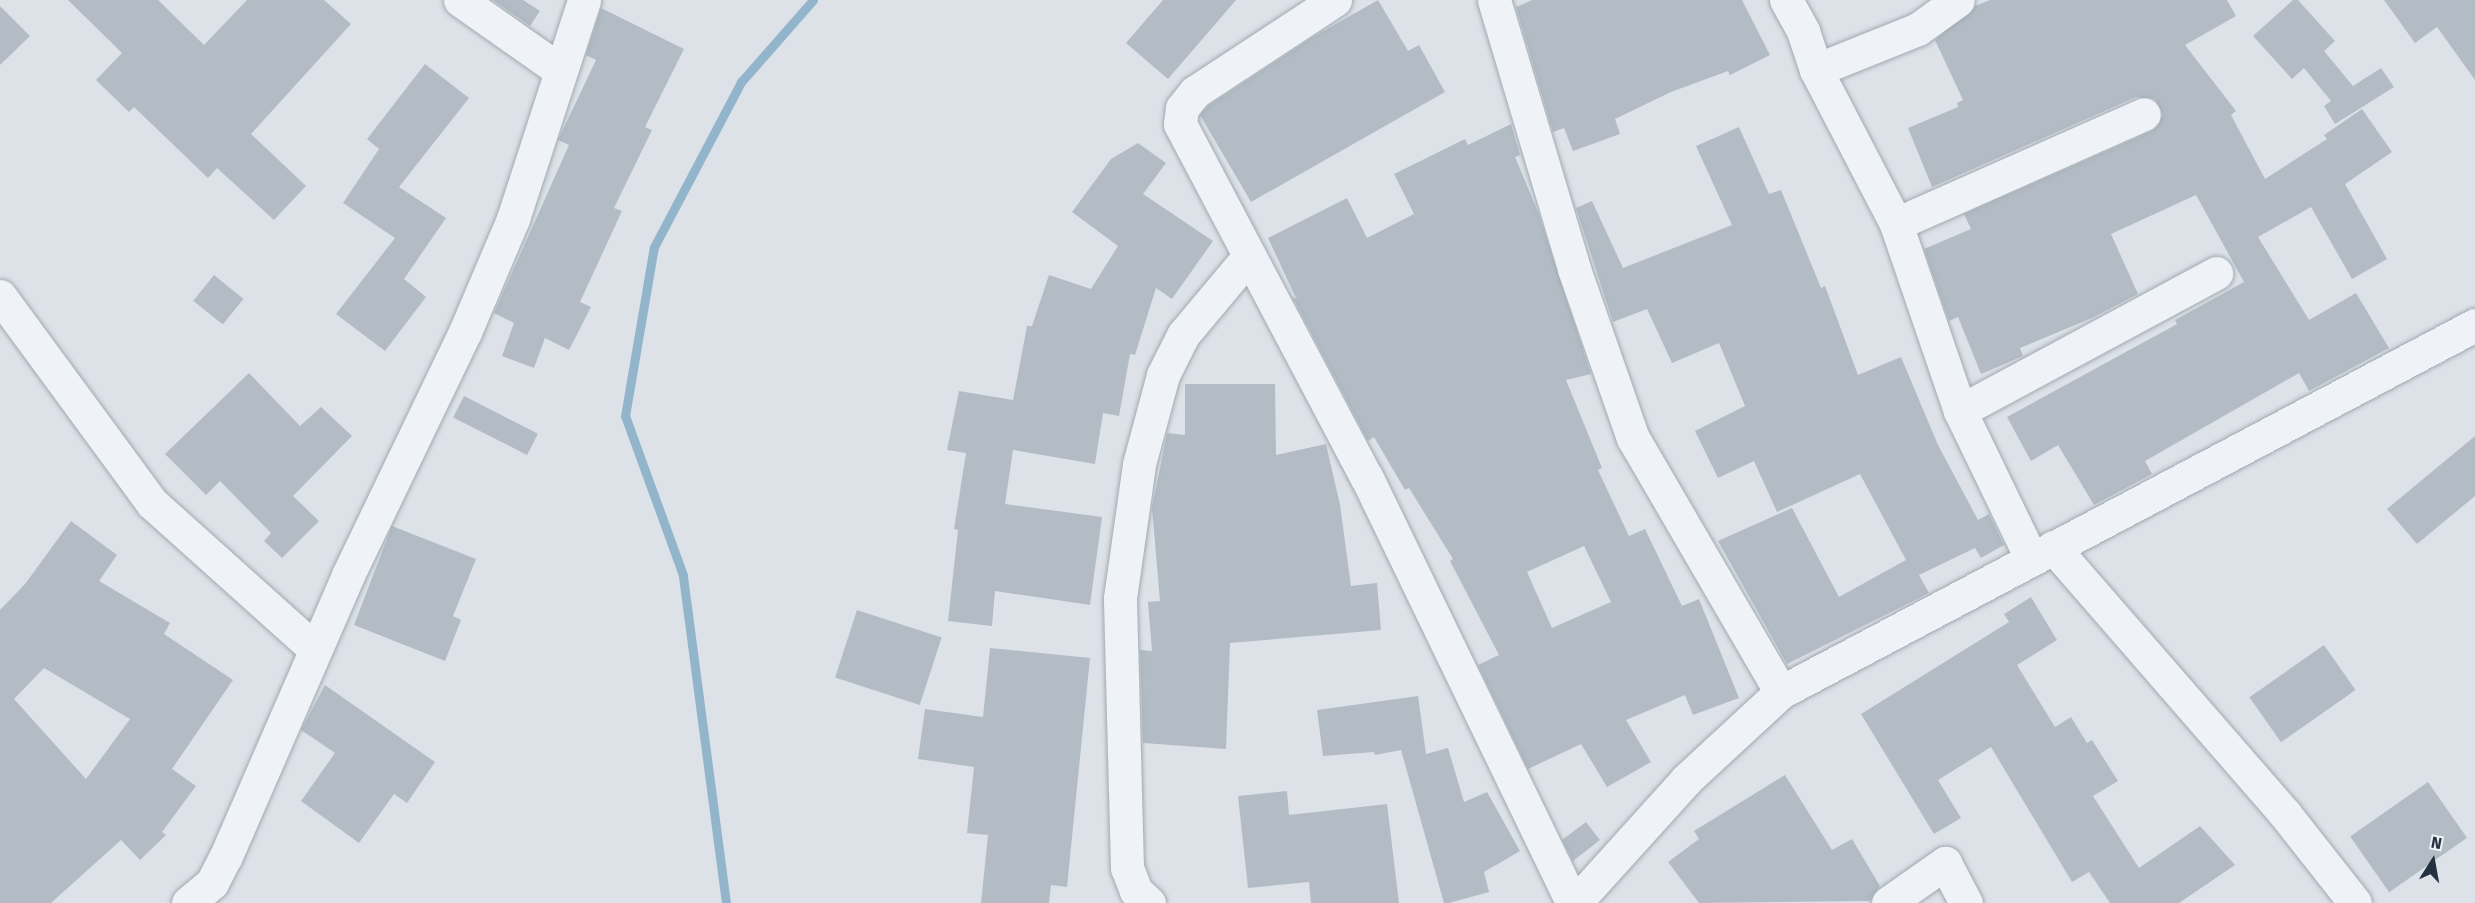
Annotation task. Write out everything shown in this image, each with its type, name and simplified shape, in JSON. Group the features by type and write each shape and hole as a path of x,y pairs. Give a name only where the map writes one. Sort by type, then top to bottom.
{"street":[{"path":"460,0 558,69"},
{"path":"188,903 212,883 226,856 315,649 470,322 513,219 558,69 584,0"},
{"path":"1335,0 1195,92 1182,108 1180,124 1367,478 1574,903 1686,780 1781,692 2042,552 2475,326"},
{"path":"1494,0 1574,269 1633,438 1781,692"},
{"path":"1786,0 1803,31 1816,70 1896,224 1960,411 2042,552 2285,814 2355,903"},
{"path":"1816,70 1918,29 1958,0"},
{"path":"1896,224 2144,114"},
{"path":"1149,903 1136,891 1127,868 1120,598 1139,464 1163,375 1183,335 1250,256"},
{"path":"1960,411 2216,273"},
{"path":"0,296 152,503 315,649"},
{"path":"1888,903 1945,863 1966,903"}],"building":[{"path":"68,0 158,0 204,45 247,0 324,0 351,24 251,134 306,186 274,220 217,168 208,178 134,107 129,112 96,80 122,53"},
{"path":"493,0 523,0 540,11 530,26"},
{"path":"1163,0 1236,0 1168,79 1126,43"},
{"path":"1378,0 1408,51 1419,45 1445,92 1251,202 1200,115 1208,106 1313,37"},
{"path":"1532,0 1742,0 1770,55 1730,75 1728,71 1671,92 1615,119 1620,134 1573,151 1564,128 1553,132 1516,7"},
{"path":"1990,0 2227,0 2236,16 2185,45 2236,111 2231,115 2265,179 2327,139 2324,135 2362,109 2392,152 2345,184 2387,259 2352,279 2311,207 2258,237 2309,320 2356,293 2389,348 2309,391 2299,373 2145,461 2152,474 2094,505 2058,445 2031,461 2007,417 2177,324 2175,320 2244,282 2196,195 2111,234 2138,294 2092,318 2020,348 2023,356 1981,374 1958,317 1949,321 1924,249 1971,229 1964,214 2152,131 2163,115 2155,99 2136,97 1932,187 1908,128 1958,107 1957,103 1963,100 1935,40 1975,6"},
{"path":"2293,0 2298,0 2335,41 2324,51 2353,86 2381,68 2394,87 2335,124 2324,106 2331,101 2304,68 2292,79 2253,36"},
{"path":"2384,0 2475,0 2475,80 2437,27 2415,43"},
{"path":"0,6 30,36 0,65"},
{"path":"601,8 684,49 645,127 652,130 614,208 622,211 580,302 591,307 569,350 545,338 534,368 502,356 514,323 494,313 569,145 558,140 596,60 586,55"},
{"path":"425,64 469,98 399,187 446,218 404,279 426,297 385,351 336,314 395,238 343,203 379,149 367,139"},
{"path":"1511,124 1520,155 1515,157 1538,212 1591,374 1566,380 1602,468 1598,470 1629,536 1645,529 1682,606 1699,599 1739,698 1693,715 1685,695 1626,720 1651,762 1607,787 1581,744 1528,769 1478,665 1499,655 1450,561 1453,559 1409,488 1405,490 1374,437 1368,441 1292,296 1297,300 1268,238 1347,198 1367,238 1414,214 1394,174 1465,139 1468,145","holes":["1584,546 1611,602 1552,628 1527,572"]},
{"path":"1739,127 1769,194 1781,190 1821,288 1825,286 1858,375 1901,357 1938,445 1978,520 1989,514 2004,545 1981,558 1975,548 1919,575 1929,593 1787,664 1718,541 1792,508 1839,597 1906,560 1860,474 1777,512 1754,461 1718,478 1695,431 1745,406 1719,343 1672,363 1647,309 1613,322 1576,208 1592,201 1623,268 1732,225 1696,146"},
{"path":"1138,143 1166,163 1143,194 1213,241 1172,299 1156,288 1135,355 1130,354 1119,416 1103,413 1095,464 1013,450 1005,504 1102,517 1090,605 995,591 992,626 948,621 958,530 954,529 966,453 947,450 959,391 1013,400 1027,326 1032,326 1049,275 1091,289 1118,246 1072,212 1111,159"},
{"path":"214,275 244,299 223,325 193,301"},
{"path":"249,373 300,426 321,407 352,436 293,496 319,521 282,558 264,541 271,533 220,481 206,495 165,454"},
{"path":"1185,384 1275,384 1276,455 1326,444 1340,505 1351,586 1377,583 1381,630 1230,643 1226,749 1143,743 1140,650 1152,651 1148,602 1160,601 1152,508 1167,433 1185,435"},
{"path":"464,396 538,434 527,455 453,417"},
{"path":"2475,436 2475,496 2417,544 2387,509"},
{"path":"71,521 117,555 99,581 170,623 164,634 233,680 172,769 196,786 162,832 166,835 140,860 121,840 51,903 0,903 0,610 25,584","holes":["44,668 130,719 86,779 14,699"]},
{"path":"392,526 476,559 453,616 461,620 445,661 354,625"},
{"path":"2031,597 2057,640 2017,665 2055,727 2071,717 2087,743 2092,740 2118,781 2093,796 2139,868 2200,826 2235,865 2179,903 2110,903 2089,872 2072,882 1991,747 1938,780 1961,818 1934,834 1861,714 2009,622 2004,614"},
{"path":"857,610 942,638 920,705 835,678"},
{"path":"2324,645 2356,690 2281,742 2249,697"},
{"path":"990,648 1090,658 1067,887 1051,885 1049,903 981,903 988,835 967,833 974,767 918,759 925,709 983,717"},
{"path":"325,685 435,762 407,803 394,794 359,843 301,801 335,753 301,730"},
{"path":"1418,696 1426,754 1448,748 1464,802 1487,792 1520,851 1484,872 1489,892 1449,903 1444,903 1401,750 1375,755 1374,752 1323,756 1317,710"},
{"path":"1785,775 1832,850 1852,839 1880,886 1870,901 1699,903 1668,862 1699,839 1694,831"},
{"path":"2428,782 2467,838 2389,892 2350,836"},
{"path":"1287,791 1289,815 1387,804 1399,903 1311,903 1309,882 1248,888 1238,796"},
{"path":"1586,822 1600,840 1573,861 1562,840"}],"waterway":[{"path":"726,903 683,575 625,416 654,247 741,82 813,0"}]}
